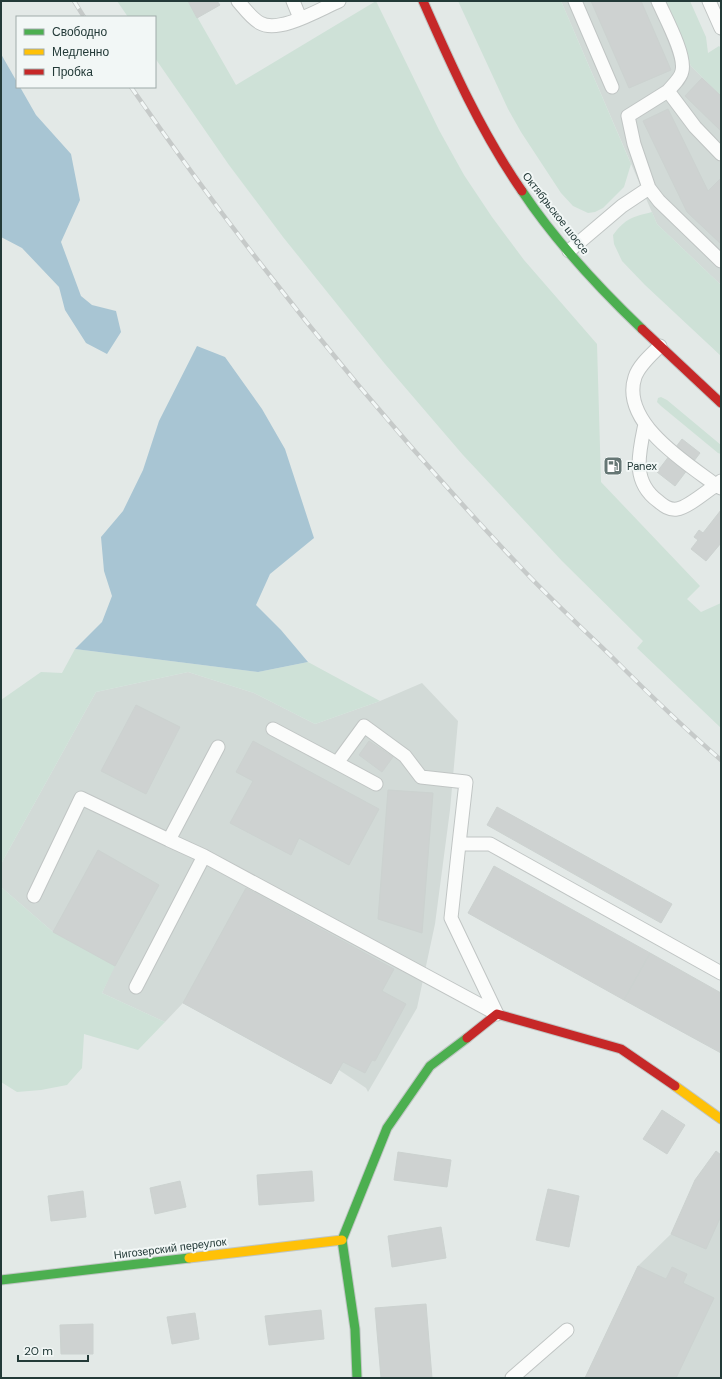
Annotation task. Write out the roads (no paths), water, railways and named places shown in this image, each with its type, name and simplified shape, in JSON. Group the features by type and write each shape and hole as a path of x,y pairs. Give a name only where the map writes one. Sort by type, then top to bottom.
{"street":[{"name":"Октябрьское шоссе","path":"423,1 478,120 526,198 569,251 619,305 721,403"},
{"path":"357,1378 355,1329 342,1240 387,1128 430,1066 497,1014 621,1049 721,1119"},
{"name":"Нигозерский переулок","path":"1,1280 342,1240"}],"lane":[{"path":"238,1 252,18 261,24 268,26 288,23 339,1"},
{"path":"293,1 300,18"},
{"path":"575,1 612,87"},
{"path":"658,1 677,44 683,63 683,70 681,75 668,91 628,116 632,136 649,188 659,201 721,261"},
{"path":"709,1 721,28"},
{"path":"668,91 695,127 721,154"},
{"path":"569,251 622,206 649,188"},
{"path":"645,424 638,463 640,473 642,481 655,499 663,506 671,509 679,509 720,485 666,447 654,436 645,424 633,398 633,385 639,368 660,346"},
{"path":"337,763 364,726 405,756 421,777 466,782 451,918 497,1014"},
{"path":"273,729 376,784"},
{"path":"169,840 218,747"},
{"path":"34,896 81,798 204,856 497,1014"},
{"path":"459,844 490,844 721,972"},
{"path":"136,987 204,856"},
{"path":"512,1378 567,1330"}],"water":[{"path":"1,54 16,80 16,88 21,88 36,115 71,154 80,200 61,242 81,296 92,305 116,311 121,332 107,354 86,343 65,310 59,287 22,248 1,237"},
{"path":"197,346 225,357 262,409 285,449 314,538 270,574 256,605 281,630 308,662 258,672 75,649 102,622 112,596 104,571 101,537 123,511 143,470 159,421"}],"railway":[{"path":"74,1 83,16"},
{"path":"132,88 223,215 271,278 371,400 423,460 539,586 666,710 721,760"}],"place":[{"name":"Panex","path":"613,466"}]}
